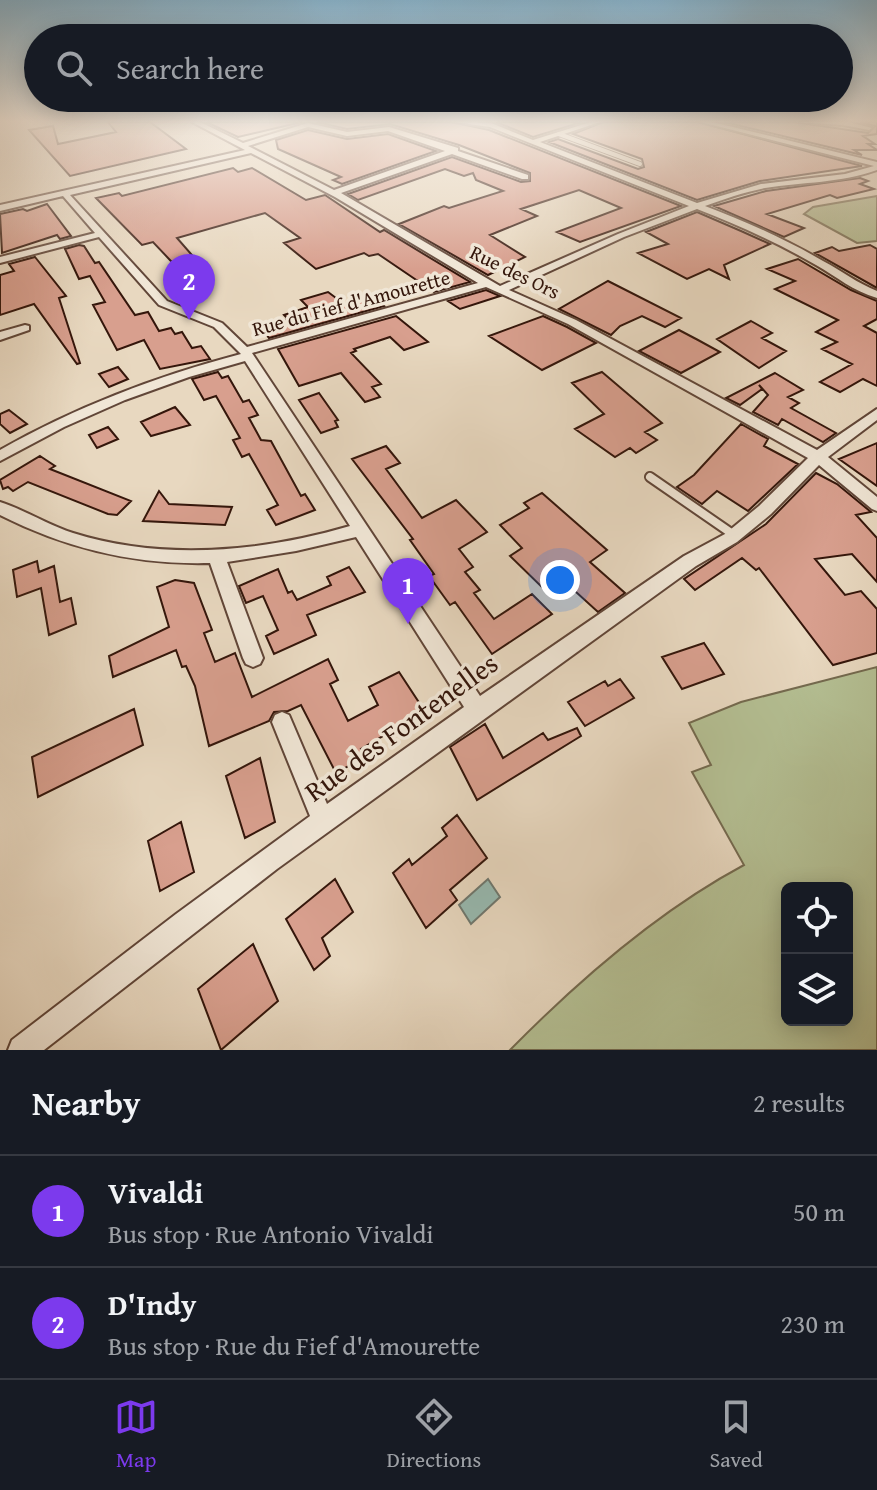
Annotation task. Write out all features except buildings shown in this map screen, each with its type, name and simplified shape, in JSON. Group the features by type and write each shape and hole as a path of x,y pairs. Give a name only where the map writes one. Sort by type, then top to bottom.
{"street":[{"path":"0,208 165,171"},
{"name":"Rue des Ors","path":"291,171 487,284 572,322 818,457 877,505"},
{"path":"333,193 396,171"},
{"path":"506,171 525,177"},
{"path":"608,171 744,224 822,264 854,286 877,295"},
{"path":"500,290 697,205 764,185 847,177 863,171"},
{"name":"Rue du Fief d'Amourette","path":"65,194 163,303 218,325 247,354 487,284"},
{"path":"0,260 100,234"},
{"path":"0,336 25,328"},
{"path":"0,456 41,433 190,370 247,354 476,708"},
{"name":"Rue des Fontenelles","path":"22,1050 323,820 476,708 690,561 734,535 765,510 818,457 877,413"},
{"path":"0,508 46,531 91,547 153,558 217,559 260,553 361,529"},
{"path":"217,559 253,658"},
{"path":"282,722 323,820"}],"lane":[{"path":"650,477 734,535"}],"green space":[{"path":"877,196 877,241 857,243 804,214 813,207"},
{"path":"877,667 877,1050 510,1050 563,998 620,949 712,883 744,865 692,772 711,765 689,723 741,702"}],"water":[{"path":"488,879 500,897 471,924 459,905"}],"place":[{"name":"D'Indy","path":"189,320"},
{"name":"Vivaldi","path":"408,624"}]}
